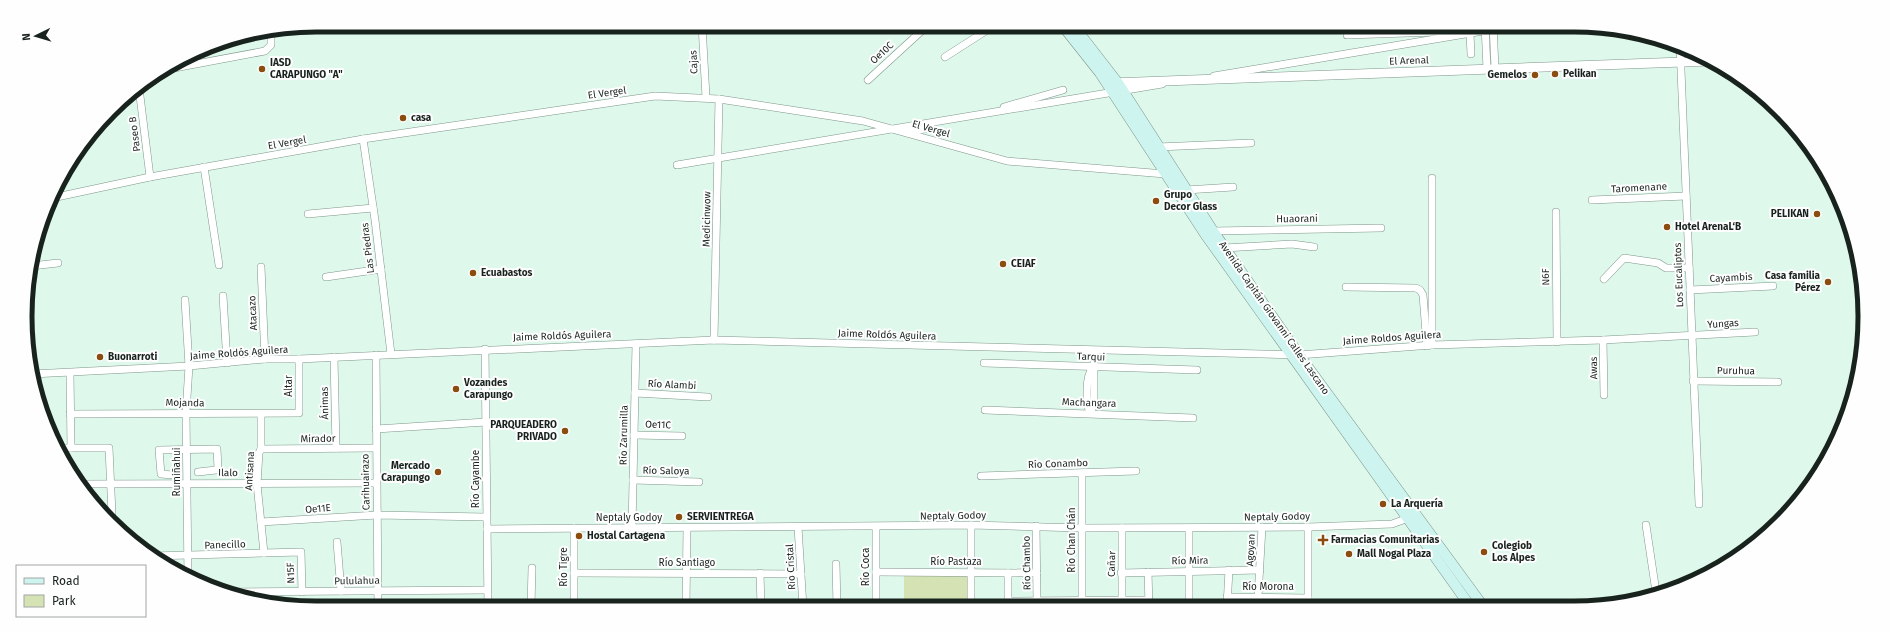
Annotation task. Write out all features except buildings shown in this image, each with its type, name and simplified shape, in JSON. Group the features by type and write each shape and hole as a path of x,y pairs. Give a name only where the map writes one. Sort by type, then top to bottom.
{"main road":[{"name":"Avenida Capitán Giovanni Calles Lascano","path":"1068,32 1113,83 1165,174 1294,355 1413,517 1479,601"},
{"name":"Avenida Capitán Giovanni Calles Lascano","path":"1078,32 1158,147 1294,355"},
{"name":"Avenida Capitán Giovanni Calles Lascano","path":"1413,517 1467,601"}],"street":[{"name":"Cajas","path":"702,32 706,97"},
{"name":"Oe10C","path":"868,80 920,32"},
{"path":"945,57 984,32"},
{"path":"1347,35 1388,32"},
{"path":"1468,32 1470,34 1471,54"},
{"path":"677,165 1477,32"},
{"path":"1487,32 1491,68"},
{"path":"1491,68 1493,32"},
{"path":"180,67 265,51 271,45 271,35"},
{"name":"Los Eucaliptos","path":"1680,53 1699,504"},
{"name":"El Arenal","path":"1113,83 1700,61"},
{"path":"908,133 1063,90"},
{"name":"Paseo B","path":"140,94 150,178"},
{"name":"El Vergel","path":"59,197 204,167 362,140 655,96 719,98 863,121 1007,161 1165,174"},
{"name":"Medicinwow","path":"714,340 719,98"},
{"name":"Las Piedras","path":"362,140 373,208 391,354"},
{"path":"1158,147 1251,143"},
{"path":"204,167 219,265"},
{"path":"1430,345 1432,178"},
{"path":"1186,190 1234,187"},
{"name":"Taromenane","path":"1592,200 1686,196"},
{"path":"308,214 373,208"},
{"name":"N6F","path":"1556,212 1557,342"},
{"name":"Huaorani","path":"1213,231 1381,228"},
{"path":"1224,248 1292,244 1314,246"},
{"path":"1604,279 1624,258 1658,263 1666,268 1689,268"},
{"path":"36,265 58,263"},
{"name":"Atacazo","path":"261,267 265,359"},
{"path":"326,277 381,268"},
{"name":"Cayambis","path":"1690,290 1773,286"},
{"path":"1346,287 1416,288 1420,290 1423,295 1430,345"},
{"path":"223,296 227,363"},
{"name":"Rumiñahui","path":"185,300 189,366 186,413 188,570"},
{"name":"Yungas","path":"1691,336 1756,332"},
{"name":"Jaime Roldos Aguilera","path":"1094,351 1294,355 1430,345 1557,342 1691,336"},
{"name":"Jaime Roldós Aguilera","path":"38,374 189,366 265,359 299,359 485,349 714,340 1094,351"},
{"name":"Awas","path":"1603,340 1604,395"},
{"name":"Río Zarumilla","path":"632,528 636,344"},
{"name":"Río Cayambe","path":"485,349 488,601"},
{"path":"1090,413 1094,405 1094,351"},
{"name":"Carihuairazo","path":"376,355 375,448 378,601"},
{"name":"Ánimas","path":"334,357 336,448"},
{"name":"Altar","path":"299,359 299,413"},
{"name":"Tarqui","path":"984,363 1197,370"},
{"path":"70,373 71,448"},
{"name":"Puruhua","path":"1693,381 1778,382"},
{"name":"Río Alambi","path":"635,393 708,396"},
{"name":"Machangara","path":"985,410 1193,418"},
{"name":"Mojanda","path":"70,414 299,413"},
{"name":"Antisana","path":"261,414 261,449 259,453 257,484 264,553"},
{"path":"376,429 486,422"},
{"name":"Oe11C","path":"634,435 682,436"},
{"path":"64,448 109,448 111,484 109,511"},
{"name":"Mirador","path":"261,449 375,448"},
{"path":"173,475 161,474 159,450 218,449 218,468 216,470 198,472"},
{"name":"Río Conambo","path":"981,476 1136,471"},
{"name":"Río Chan Chán","path":"1082,473 1082,601"},
{"name":"Río Saloya","path":"633,480 699,482"},
{"name":"Ilalo","path":"87,484 376,483"},
{"name":"Oe11E","path":"261,522 377,515 486,517"},
{"name":"Neptaly Godoy","path":"487,529 876,527 971,525 1082,528 1308,527 1392,524 1413,517"},
{"path":"971,525 971,601"},
{"path":"1646,525 1655,589"},
{"name":"Río Chambo","path":"1036,526 1037,601"},
{"name":"Río Cristal","path":"798,527 803,601"},
{"name":"Río Coca","path":"876,527 876,601"},
{"name":"Agoyan","path":"1258,597 1262,527"},
{"path":"1308,527 1308,598"},
{"name":"Río Tigre","path":"574,528 574,601"},
{"path":"686,601 687,528"},
{"name":"Cañar","path":"1122,528 1122,600"},
{"path":"1188,528 1189,601"},
{"path":"338,542 341,591"},
{"name":"Panecillo","path":"163,556 301,552"},
{"name":"N15F","path":"301,552 302,592"},
{"path":"836,564 837,601"},
{"path":"531,601 532,568"},
{"name":"Río Mira","path":"1121,573 1188,570 1260,570"},
{"path":"1227,601 1229,570"},
{"name":"Río Pastaza","path":"876,572 1037,573"},
{"path":"1148,572 1149,601"},
{"name":"Río Santiago","path":"574,573 801,574"},
{"path":"760,573 761,601"},
{"path":"1008,573 1008,601"},
{"name":"Pululahua","path":"247,592 488,590"},
{"name":"Río Morona","path":"1227,598 1308,598"},
{"path":"1109,601 1131,601"}],"green space":[{"path":"969,572 969,601 904,601 904,573"}],"place":[{"name":"IASD CARAPUNGO \"A\"","path":"262,69"},
{"name":"Pelikan","path":"1555,74"},
{"name":"Gemelos","path":"1535,75"},
{"name":"casa","path":"403,118"},
{"name":"Grupo Decor Glass","path":"1156,201"},
{"name":"PELIKAN","path":"1817,214"},
{"name":"Hotel ArenaL‘B","path":"1667,227"},
{"name":"CEIAF","path":"1003,264"},
{"name":"Ecuabastos","path":"473,273"},
{"name":"Casa familia Pérez","path":"1828,282"},
{"name":"Buonarroti","path":"100,357"},
{"name":"Vozandes Carapungo","path":"456,389"},
{"name":"PARQUEADERO PRIVADO","path":"565,431"},
{"name":"Mercado Carapungo","path":"438,472"},
{"name":"La Arquería","path":"1383,504"},
{"name":"SERVIENTREGA","path":"679,517"},
{"name":"Hostal Cartagena","path":"579,536"},
{"name":"Farmacias Comunitarias","path":"1323,540"},
{"name":"Colegiob Los Alpes","path":"1484,552"},
{"name":"Mall Nogal Plaza","path":"1349,554"}]}
